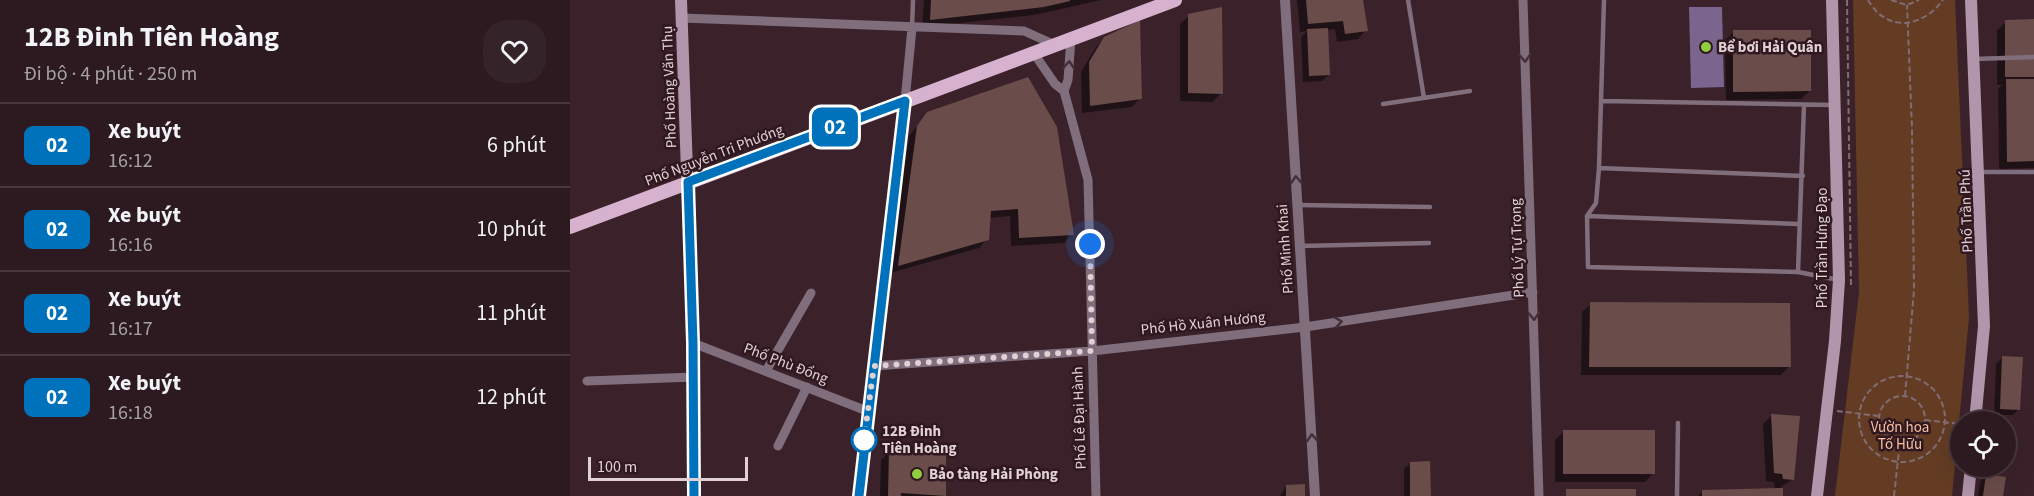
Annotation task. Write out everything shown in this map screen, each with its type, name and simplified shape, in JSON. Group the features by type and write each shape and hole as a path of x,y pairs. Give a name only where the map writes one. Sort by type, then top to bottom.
{"main road":[{"name":"Phố Hoàng Văn Thụ","path":"681,0 694,376 694,496"},
{"name":"Phố Trần Hưng Đạo","path":"1817,496 1835,341 1839,280 1832,0"},
{"name":"Phố Trần Phú","path":"1971,0 1980,172 1984,326 1977,411"},
{"name":"Phố Nguyễn Tri Phương","path":"570,227 1166,1"},
{"path":"859,496 867,411 905,101"},
{"path":"1968,496 1970,477"}],"street":[{"name":"Phố Minh Khai","path":"1285,0 1315,496"},
{"name":"Phố Lý Tự Trọng","path":"1523,0 1539,496"},
{"path":"682,18 1024,31 1053,44"},
{"path":"905,101 912,28"},
{"name":"Phố Lê Đại Hành","path":"1071,38 1068,80 1064,91 1088,180 1096,496"},
{"name":"Phố Lê Đại Hành","path":"1034,52 1055,84 1064,91"},
{"name":"Phố Hồ Xuân Hương","path":"874,366 1092,351 1305,327 1533,292"},
{"path":"766,371 810,293"},
{"name":"Phố Phù Đổng","path":"693,343 867,411"},
{"path":"587,381 694,376"},
{"path":"778,446 807,387"}],"lane":[{"path":"912,28 913,0"},
{"path":"1408,0 1424,98"},
{"path":"1604,0 1599,168 1596,203 1587,216 1588,267 1797,272 1839,280"},
{"path":"1974,59 2034,57"},
{"path":"1383,104 1470,91"},
{"path":"1602,101 1836,105"},
{"path":"1797,272 1798,224 1803,177 1804,105"},
{"path":"1599,168 1803,177"},
{"path":"1980,172 2034,172"},
{"path":"1297,205 1430,207"},
{"path":"1587,216 1798,224"},
{"path":"1300,246 1429,243"},
{"path":"1677,496 1678,423"}],"path":[{"path":"1868,0 1883,17 1908,23 1922,20 1934,12 1943,0"},
{"path":"1891,0 1907,5 1919,0"},
{"path":"1905,396 1914,290 1907,5"},
{"path":"1893,376 1906,376 1919,379 1939,397 1944,409 1945,422 1942,436 1930,452 1911,461 1898,462 1884,459 1872,451 1863,440 1858,413 1863,400 1875,385 1893,376"},
{"path":"1905,396 1917,402 1925,420 1920,434 1914,439 1900,442 1892,440 1882,430 1879,416 1891,399 1905,396"},
{"path":"1837,411 1879,416"},
{"path":"1925,420 1950,423"},
{"path":"1894,496 1900,442"}],"green space":[{"name":"Vườn hoa Tố Hữu","path":"1853,0 1955,0 1969,317 1960,411 1950,411 1950,477 1954,477 1952,496 1835,496 1859,292"}],"shaded area":[{"name":"Bể bơi Hải Quân","path":"1689,7 1722,7 1724,87 1691,88"}],"building":[{"path":"931,0 1070,1 1044,7 930,20"},
{"path":"1306,0 1363,0 1368,31 1345,34 1343,21 1308,24"},
{"path":"1222,7 1223,94 1188,93 1188,14"},
{"path":"2034,19 2034,77 2005,77 2005,20"},
{"path":"1140,20 1142,99 1090,106 1089,62 1104,37"},
{"path":"1328,28 1330,75 1309,76 1307,29"},
{"path":"1733,30 1811,30 1811,91 1733,92"},
{"path":"1028,77 1057,127 1074,235 1019,238 1018,209 991,211 989,240 898,266 917,126 927,112"},
{"path":"2006,79 2034,79 2034,161 2007,162"},
{"path":"1590,302 1790,303 1791,367 1589,367"},
{"path":"2002,356 2023,357 2020,410 2000,409"},
{"path":"1771,414 1800,416 1794,480 1783,479 1782,474 1774,473"},
{"path":"1563,430 1655,430 1655,474 1563,474"},
{"name":"Bảo tàng Hải Phòng","path":"889,450 902,450 902,454 934,454 934,451 946,451 946,496 901,493 901,496 888,496"},
{"path":"1430,461 1431,496 1410,496 1410,462"},
{"path":"1986,477 2006,477 2003,496 1983,496"},
{"path":"1305,484 1305,496 1286,496 1286,485"},
{"path":"1783,488 1783,496 1702,496 1702,490"},
{"path":"1566,489 1636,489 1636,496 1566,496"}],"bus line":[{"name":"02","path":"694,496 693,343 688,182 905,101 867,411 859,496"}],"place":[{"name":"Bể bơi Hải Quân","path":"1706,47"},
{"name":"12B Đinh Tiên Hoàng","path":"864,440"},
{"name":"Bảo tàng Hải Phòng","path":"917,474"}],"route":[{"path":"864,440 874,366 1092,351 1090,244"}]}
